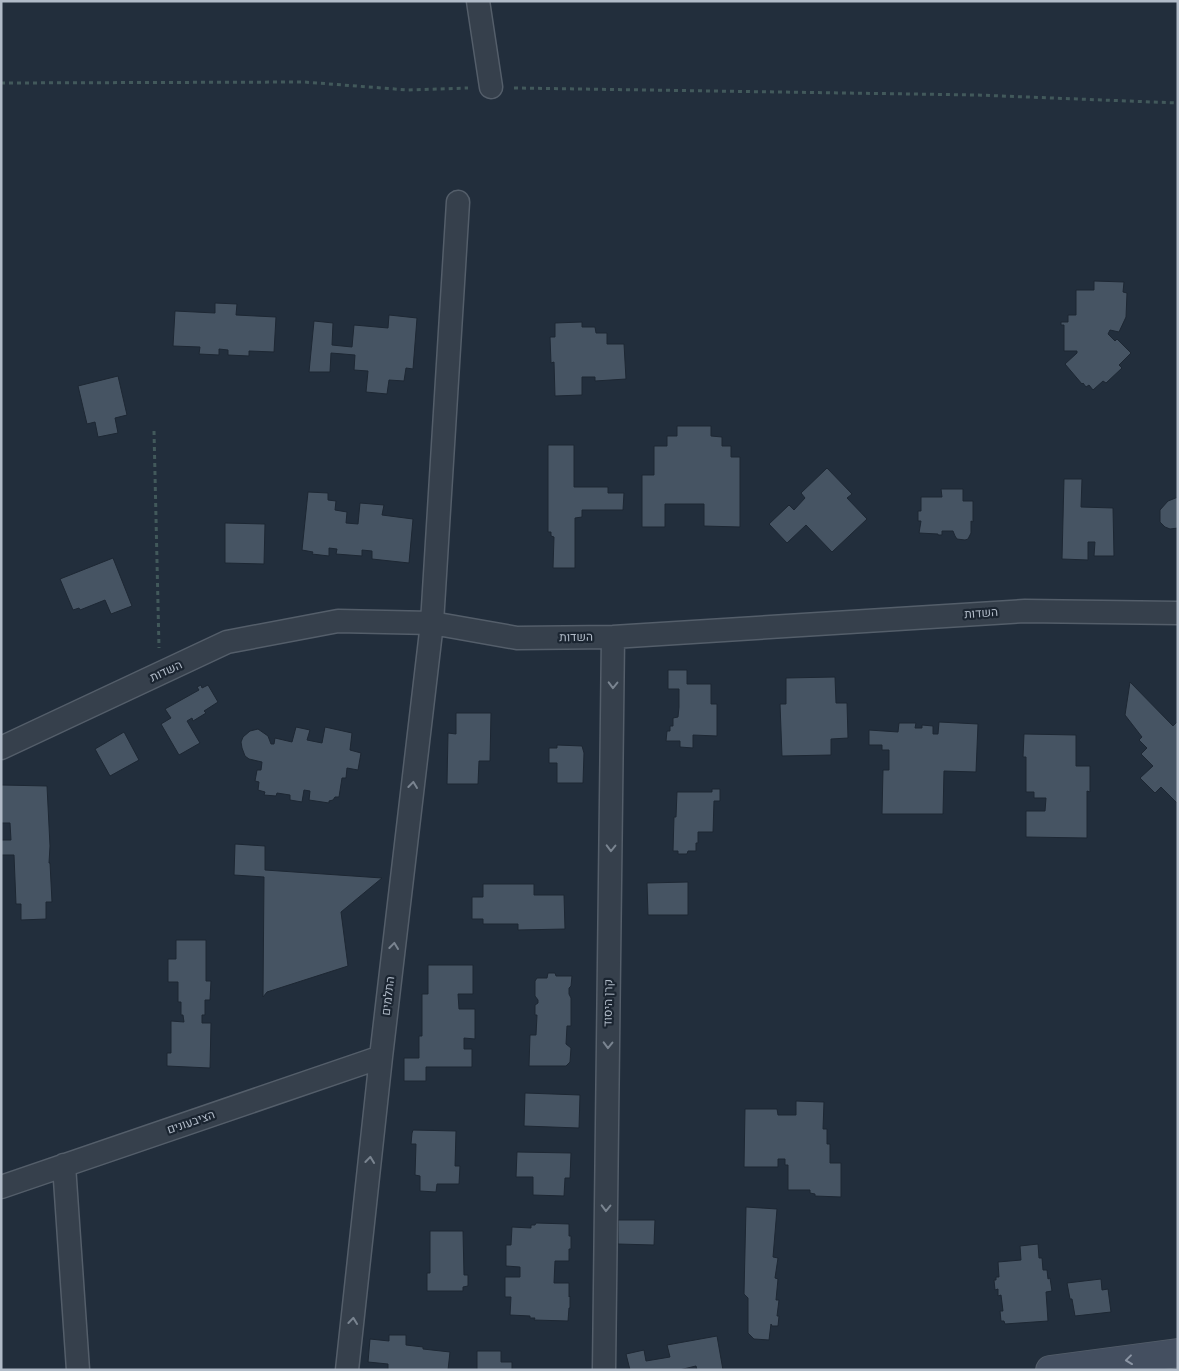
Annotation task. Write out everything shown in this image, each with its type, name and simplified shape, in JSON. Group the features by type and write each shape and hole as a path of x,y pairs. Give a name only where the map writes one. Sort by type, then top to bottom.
{"street":[{"path":"478,1 491,87"},
{"name":"התלמים","path":"347,1370 381,1057 432,623 458,202"},
{"name":"השדות","path":"1,748 226,642 338,621 432,623 517,638 613,637 1025,610 1178,613"},
{"name":"קרן היסוד","path":"604,1370 613,637"},
{"name":"הציבעונים","path":"1,1187 381,1057"},
{"path":"64,1165 78,1370"},
{"path":"1050,1370 1178,1353"}],"path":[{"path":"1,83 304,82 408,90 491,87 967,95 1178,103"},
{"path":"154,431 159,674"}],"building":[{"path":"1094,281 1124,282 1123,292 1127,293 1126,317 1119,332 1110,330 1108,334 1115,341 1117,339 1131,353 1119,365 1122,368 1106,383 1103,381 1093,390 1089,385 1086,387 1082,384 1065,364 1077,351 1064,351 1064,325 1061,325 1061,322 1068,322 1068,315 1076,315 1076,290 1094,290"},
{"path":"215,303 237,304 236,315 276,317 274,352 249,351 249,356 228,355 228,350 219,349 219,355 199,354 200,347 173,346 175,311 215,313"},
{"path":"389,315 417,318 413,369 406,368 404,381 389,380 387,394 366,392 368,371 354,370 355,355 331,353 330,372 309,372 314,321 333,323 332,345 352,347 354,325 388,328"},
{"path":"582,322 582,327 595,327 596,333 607,333 607,344 624,344 626,379 595,381 595,377 582,377 582,395 555,396 554,362 551,363 550,337 555,337 555,323"},
{"path":"118,376 127,415 115,418 118,433 98,437 95,422 87,424 78,386"},
{"path":"677,426 711,426 711,436 722,437 722,446 731,446 731,457 740,457 740,527 704,526 704,504 665,504 665,527 642,527 642,475 654,475 654,446 667,446 667,436 677,436"},
{"path":"548,445 574,445 574,487 608,487 608,493 624,493 623,510 582,510 582,517 575,518 575,568 553,568 554,537 551,536 551,532 548,532"},
{"path":"827,468 852,494 847,498 867,519 832,552 806,525 787,543 769,524 789,505 794,510 805,498 801,493"},
{"path":"1064,479 1082,479 1081,507 1113,508 1114,556 1094,556 1095,542 1088,542 1088,560 1062,559"},
{"path":"941,489 963,489 963,501 973,501 973,522 971,521 971,533 968,539 957,539 953,531 942,531 942,535 919,533 921,521 918,521 918,511 921,511 921,497 942,497"},
{"path":"308,492 328,493 328,500 336,501 335,510 347,512 346,523 358,524 360,503 384,505 382,515 413,519 409,563 372,559 372,551 362,550 362,556 336,554 337,549 329,548 329,556 312,554 313,552 302,550"},
{"path":"1178,497 1178,528 1170,529 1160,522 1160,510 1168,501"},
{"path":"225,523 265,524 264,564 225,563"},
{"path":"113,558 132,606 111,614 105,600 80,610 79,608 73,610 60,579"},
{"path":"668,670 687,670 687,684 711,684 711,704 717,704 717,736 693,735 693,748 680,747 680,741 666,741 667,731 670,731 670,726 673,726 673,718 678,717 679,707 679,689 668,689"},
{"path":"835,677 836,703 847,703 848,738 831,739 831,755 782,756 780,704 786,704 786,678"},
{"path":"1130,682 1173,726 1178,721 1178,804 1161,787 1155,793 1140,778 1153,766 1141,754 1147,748 1139,740 1142,737 1125,715"},
{"path":"201,685 202,688 208,685 218,702 193,721 192,718 187,721 200,743 179,755 161,724 171,718 165,709 199,690 197,687"},
{"path":"456,713 491,713 490,761 479,761 478,784 447,784 448,733 456,734"},
{"path":"939,722 978,724 976,772 944,771 943,814 882,814 883,770 889,770 889,750 882,750 882,745 869,745 869,730 898,732 899,723 916,723 915,728 922,728 922,725 933,726 933,734 938,734"},
{"path":"296,727 310,730 307,740 322,743 325,727 352,733 350,750 361,753 358,770 347,768 346,778 342,778 339,797 335,797 329,803 309,800 310,791 304,790 302,802 290,800 290,795 277,793 276,796 264,795 265,792 258,790 259,782 255,781 257,770 261,770 262,762 245,756 241,742 243,737 250,731 258,729 268,736 271,744 274,744 275,738 292,742"},
{"path":"124,732 139,760 110,776 95,749"},
{"path":"1024,734 1076,735 1076,766 1090,766 1090,792 1087,791 1087,838 1026,837 1026,811 1045,811 1046,798 1034,798 1034,792 1026,792 1026,757 1023,757"},
{"path":"557,745 582,746 584,753 583,783 557,783 557,763 549,763 549,748 557,748"},
{"path":"1,782 2,785 47,786 52,902 46,902 46,919 21,920 21,904 16,904 14,855 1,855 1,840 11,840 10,823 1,823"},
{"path":"712,789 720,789 720,801 714,801 713,832 698,832 696,851 678,854 678,851 673,851 677,792 712,792"},
{"path":"235,844 265,846 265,870 382,878 341,912 348,966 267,992 263,997 264,877 234,875"},
{"path":"688,882 688,915 648,915 647,883"},
{"path":"483,884 534,884 534,895 564,895 565,929 518,930 518,924 483,924 483,919 472,919 472,897 483,897"},
{"path":"176,940 206,940 206,981 211,981 210,1000 205,1000 205,1015 202,1015 202,1023 211,1023 210,1068 167,1066 167,1053 171,1053 171,1021 184,1022 183,1015 181,1015 181,1002 178,1002 178,982 168,982 168,959 176,959"},
{"path":"428,965 473,965 473,994 458,994 459,1009 475,1009 475,1039 464,1038 464,1049 472,1049 472,1067 426,1067 426,1081 404,1081 404,1058 419,1058 419,1036 422,1036 422,994 428,994"},
{"path":"548,973 555,973 556,976 572,976 569,988 571,1026 567,1026 566,1044 571,1048 570,1062 566,1066 529,1066 530,1035 536,1035 537,1015 535,1015 535,1005 538,1003 538,1000 535,996 535,981 537,978 547,978"},
{"path":"525,1093 580,1095 579,1128 524,1126"},
{"path":"796,1101 824,1102 823,1129 827,1129 827,1144 830,1144 830,1163 841,1163 841,1197 815,1196 815,1194 810,1193 810,1190 788,1190 788,1165 785,1165 785,1159 778,1159 778,1167 744,1167 745,1109 777,1109 778,1115 796,1115"},
{"path":"413,1130 456,1131 455,1166 460,1166 459,1184 437,1184 436,1192 420,1191 420,1176 415,1175 416,1144 411,1144"},
{"path":"517,1152 571,1153 570,1178 565,1178 564,1196 533,1195 533,1177 516,1177"},
{"path":"746,1207 777,1209 773,1257 778,1258 775,1278 778,1279 776,1300 779,1300 777,1316 779,1316 778,1326 772,1326 771,1324 769,1340 754,1339 748,1333 748,1298 744,1294"},
{"path":"618,1220 655,1220 654,1245 618,1244"},
{"path":"536,1223 569,1224 571,1249 569,1249 569,1261 555,1261 554,1283 569,1283 570,1308 568,1321 534,1320 535,1318 530,1318 530,1316 510,1315 511,1297 505,1297 505,1277 520,1277 520,1267 506,1266 506,1245 511,1245 512,1227 531,1228 531,1225"},
{"path":"430,1231 463,1231 464,1275 468,1275 468,1286 463,1287 463,1291 427,1291 427,1273 430,1273"},
{"path":"1038,1244 1039,1258 1042,1258 1043,1270 1047,1270 1052,1291 1046,1292 1048,1321 1005,1324 1004,1321 1001,1321 1000,1311 1003,1311 1001,1295 998,1296 998,1289 995,1290 994,1280 996,1280 996,1277 999,1277 998,1262 1021,1260 1020,1246"},
{"path":"1101,1279 1102,1290 1108,1289 1111,1312 1075,1316 1067,1283"},
{"path":"389,1335 406,1335 406,1345 450,1352 448,1370 388,1370 388,1364 368,1362 370,1339 389,1341"},
{"path":"717,1336 723,1370 697,1370 696,1366 679,1370 630,1370 626,1354 644,1350 646,1361 670,1357 667,1345"},
{"path":"477,1351 501,1351 501,1362 512,1362 512,1370 477,1370"}]}
